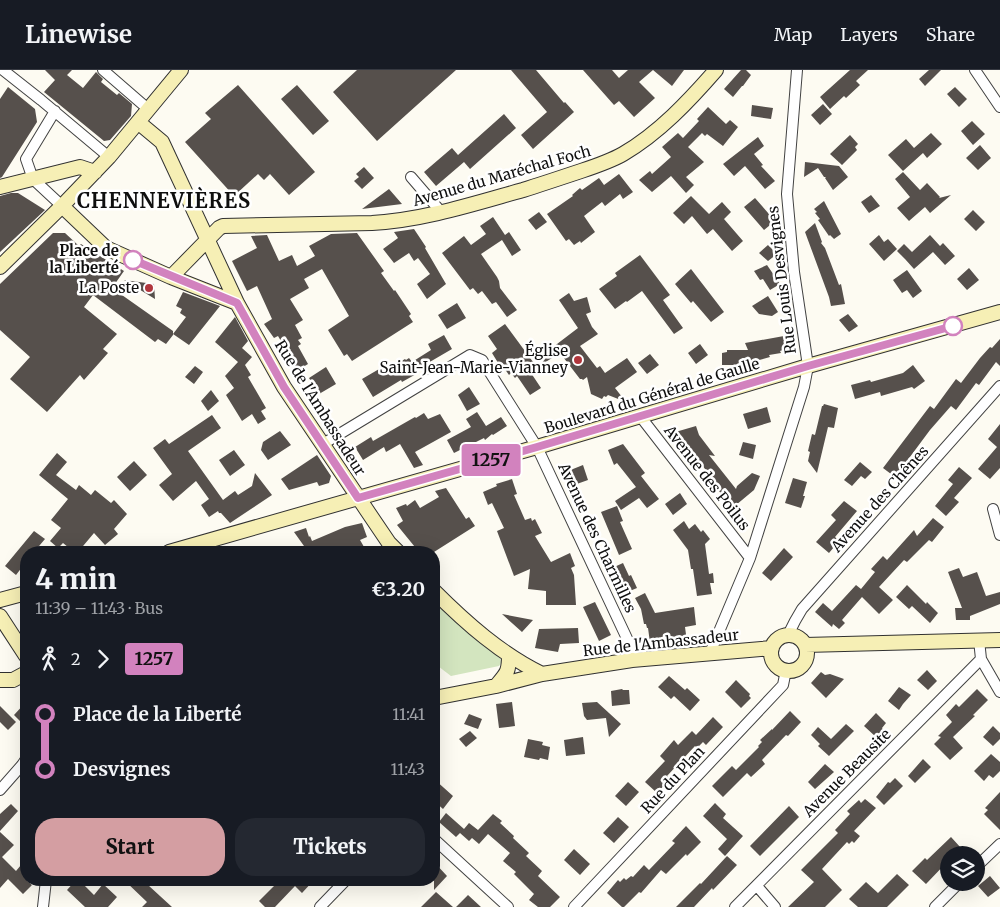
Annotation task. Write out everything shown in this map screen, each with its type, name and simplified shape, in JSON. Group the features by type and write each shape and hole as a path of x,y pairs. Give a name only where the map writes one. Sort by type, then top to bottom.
{"main road":[{"path":"0,266 95,172 181,70"},
{"name":"Avenue du Maréchal Foch","path":"208,239 223,226 381,223 414,219 442,213 543,184 610,161 643,141 665,123 716,70"},
{"path":"138,122 162,142 237,303"},
{"path":"0,187 80,167 95,172"},
{"path":"62,206 106,248 171,277 237,303"},
{"path":"171,277 208,239"},
{"name":"Rue de l'Ambassadeur","path":"237,303 284,387 391,546"},
{"name":"Boulevard du Général de Gaulle","path":"190,546 1000,312"},
{"path":"0,600 20,595"},
{"path":"440,596 482,636 526,667 542,674"},
{"path":"0,616 20,647"},
{"path":"788,635 798,637 805,645 807,651 805,661 797,669 786,670 780,668 772,660 772,648 778,639 788,635"},
{"path":"805,645 1000,640"},
{"name":"Rue de l'Ambassadeur","path":"440,697 496,686 542,674 632,660 772,648"},
{"path":"496,686 507,673 509,655"},
{"path":"0,680 13,680 20,676"}],"street":[{"path":"3,70 108,157"},
{"path":"103,70 148,109"},
{"name":"Rue Louis Desvignes","path":"797,70 787,194 794,272 808,366"},
{"path":"975,70 1000,107"},
{"path":"54,112 26,159 33,179 62,206"},
{"path":"411,177 442,213"},
{"name":"Avenue des Charmilles","path":"323,444 470,355 482,360 537,447 631,647 632,660"},
{"path":"710,653 750,558 804,387 808,366"},
{"name":"Avenue des Chênes","path":"788,635 802,609 1000,386"},
{"name":"Avenue des Poilus","path":"640,416 750,558"},
{"path":"992,509 1000,535"},
{"path":"978,640 981,659 1000,692"},
{"name":"Avenue Beausite","path":"735,907 981,659"},
{"name":"Rue du Plan","path":"574,907 783,686 786,670"},
{"path":"0,790 20,768"},
{"path":"440,845 508,907"},
{"path":"985,859 1000,845"},
{"path":"43,907 45,886"},
{"path":"320,907 340,886"},
{"path":"757,886 775,907"},
{"path":"935,907 951,891"}],"green space":[{"path":"440,603 480,643 500,656 501,663 499,666 451,676 440,668"}],"building":[{"path":"45,70 72,70 67,75 83,88 96,72 103,79 101,82 132,104 131,116 110,140 104,141 44,92 55,80"},
{"path":"357,70 456,70 377,141 333,92"},
{"path":"511,70 536,70 574,112 533,149 521,135 547,112"},
{"path":"583,70 612,70 619,78 628,70 653,70 639,82 655,98 634,117 619,101 614,105"},
{"path":"653,70 684,70 672,86"},
{"path":"741,70 746,70 751,75 733,97 724,89"},
{"path":"850,70 868,70 856,81 860,85 830,109 820,97"},
{"path":"929,70 941,70 925,86 919,79"},
{"path":"238,85 315,172 289,195 270,174 264,180 258,174 234,196 185,142 211,119 205,113"},
{"path":"297,85 329,121 313,135 281,99"},
{"path":"8,87 35,109 37,122 0,178 0,99"},
{"path":"955,87 967,99 959,107 947,94"},
{"path":"823,104 832,114 820,125 811,115"},
{"path":"752,105 773,108 771,119 751,116"},
{"path":"708,107 726,124 730,120 738,127 723,146 707,134 705,136 702,133 688,147 704,162 686,177 694,185 686,193 671,176 652,192 639,180 650,171 652,174 671,157 662,147 678,133 683,138 699,121 697,119"},
{"path":"504,114 516,128 470,169 464,162 436,186 424,172 452,148 458,155"},
{"path":"972,121 985,134 973,145 961,131"},
{"path":"931,133 942,144 927,158 923,153 903,171 888,155 906,139 914,148"},
{"path":"850,135 858,144 855,147 857,150 842,165 830,154"},
{"path":"758,137 764,146 754,154 763,165 761,166 775,181 765,189 745,166 734,176 723,164"},
{"path":"980,145 991,158 978,170 966,158"},
{"path":"805,162 839,166 848,177 833,190 826,177 818,168 804,177"},
{"path":"364,167 374,178 362,189 354,181 359,177 356,174"},
{"path":"903,172 920,190 927,183 939,198 951,195 930,213 925,207 909,221 897,208 910,197 895,179"},
{"path":"619,174 633,192 623,199 620,194 605,206 602,202 584,216 595,232 581,243 580,241 574,245 569,239 566,241 547,214 573,196 580,188 582,190 599,178 604,185"},
{"path":"389,189 402,204 362,209"},
{"path":"18,193 45,210 0,252 0,196"},
{"path":"871,195 880,206 869,213 861,202"},
{"path":"691,196 709,214 722,202 731,212 724,219 743,241 732,251 713,229 707,234 692,216 684,224 673,213"},
{"path":"755,198 775,221 764,230 744,207"},
{"path":"824,201 841,234 834,239 829,236 815,213 817,212 814,209"},
{"path":"973,210 985,222 976,231 964,219"},
{"path":"539,212 547,222 536,230 528,220"},
{"path":"493,217 505,235 509,232 521,250 512,256 502,240 481,254 497,277 500,288 517,310 507,317 496,302 492,304 482,291 478,294 473,288 470,290 442,253 464,236 471,245 486,234 480,226"},
{"path":"815,223 821,243 825,248 839,285 841,284 845,304 831,306 805,232"},
{"path":"414,229 446,284 427,299 417,284 430,274 418,258 414,261 409,253 394,263 383,249 398,238 394,232"},
{"path":"53,233 65,233 79,246 81,244 124,271 112,288 173,331 173,335 166,344 158,339 155,342 93,295 84,307 117,334 103,349 108,353 84,380 80,375 47,412 10,379 30,357 0,330 0,284"},
{"path":"357,233 384,271 381,273 411,314 409,316 413,322 352,361 347,354 344,356 328,330 349,316 322,269 304,279 309,288 290,299 303,320 295,325 302,338 298,340 301,344 298,346 308,364 298,370 278,336 274,338 264,324 272,319 257,286 247,291 232,261 257,248 251,236 267,235 279,261 292,255 297,266 315,256 309,246 331,234"},
{"path":"879,235 884,242 888,239 897,249 884,261 869,244"},
{"path":"930,235 940,246 943,243 955,256 945,265 933,252 914,269 897,251 904,244 912,252"},
{"path":"768,245 777,254 768,261 759,253"},
{"path":"640,255 670,295 663,300 683,328 674,334 642,291 615,309 599,289 617,276 615,273"},
{"path":"767,265 780,284 770,290 763,279 760,280 754,271"},
{"path":"969,268 979,280 967,290 957,279"},
{"path":"691,269 724,312 711,322 675,284"},
{"path":"907,270 922,291 913,298 907,290 902,293 893,280"},
{"path":"124,280 154,284 155,299"},
{"path":"183,292 220,306 189,345 173,334 186,317 180,313 182,309 176,306"},
{"path":"569,293 574,301 587,297 591,312 586,314 592,327 598,334 580,346 597,368 600,366 605,373 627,358 637,372 615,388 626,402 608,395 602,399 591,394 587,377 583,380 580,379 560,353 544,363 540,357 578,328 559,300"},
{"path":"768,296 778,312 772,316 759,314 752,306"},
{"path":"457,303 466,318 447,329 438,315"},
{"path":"848,314 858,326 849,332 839,320"},
{"path":"235,317 248,341 242,348 252,357 245,365 251,375 248,377 266,408 261,411 266,419 258,424 252,414 242,421 226,395 234,388 225,376 238,362 215,342"},
{"path":"505,324 536,366 529,370 541,388 530,395 517,376 515,378 511,373 509,375 502,365 500,366 492,353 497,349 488,336"},
{"path":"444,335 452,349 416,370 418,373 402,382 401,380 373,397 362,379 386,365 388,369 409,358 412,362 431,350 428,344"},
{"path":"784,336 786,349 780,351 781,353 769,355 770,357 748,363 747,360 739,365 722,365 722,353 727,352 727,350 748,350 745,343"},
{"path":"1000,339 1000,366 996,362 979,385 976,383 956,410 951,406 930,430 895,477 883,468 930,406 934,409 956,379 961,383 980,358"},
{"path":"700,344 708,355 696,364 688,353"},
{"path":"650,354 659,365 647,374 638,363"},
{"path":"913,365 925,381 914,389 912,387 881,396 880,392 855,399 851,385 870,380 871,382 903,373"},
{"path":"195,366 203,372 194,384 185,377"},
{"path":"326,367 336,384 319,394 309,378"},
{"path":"469,387 480,404 467,411 458,395"},
{"path":"211,390 219,401 208,411 201,401"},
{"path":"824,404 838,408 834,428 828,427 817,473 808,461 810,452 808,451 812,434 815,435"},
{"path":"767,407 771,422 748,429 743,414"},
{"path":"477,412 486,426 501,417 507,426 485,440 484,438 454,453 447,440 471,427 466,419"},
{"path":"424,413 428,419 440,414 451,432 415,452 423,465 414,468 400,444 386,452 384,447 363,460 355,447 371,437 373,441"},
{"path":"212,415 221,428 188,451 223,500 235,491 238,495 252,486 255,473 272,495 230,523 218,511 209,517 201,505 209,499 196,481 173,501 159,485 172,474 153,448 165,439 169,444"},
{"path":"1000,424 1000,468 990,479 978,469 997,447 988,439"},
{"path":"696,426 699,435 715,456 709,455 736,489 752,473 760,476 754,490 730,510 731,506 683,441 675,443 672,433"},
{"path":"280,431 291,445 268,460 261,450 263,442"},
{"path":"743,442 756,445 753,459 739,455"},
{"path":"623,444 645,473 641,476 659,499 647,508 639,498 621,510 615,501 636,487 617,463 614,465 608,450"},
{"path":"234,450 245,465 230,476 219,460"},
{"path":"57,453 67,462 56,475 76,490 79,485 91,495 95,490 111,503 114,500 127,514 114,529 118,534 105,545 94,533 83,546 67,546 63,543 60,546 56,546 50,541 61,528 51,520 68,499 39,475"},
{"path":"317,455 331,476 329,483 319,486 317,482 289,490 281,479"},
{"path":"134,461 147,475 130,491 117,477"},
{"path":"860,462 872,472 865,479 861,476 852,486 844,480"},
{"path":"583,465 588,480 574,485 568,471"},
{"path":"959,467 972,478 954,498 959,502 946,516 935,506 953,484 948,480"},
{"path":"793,478 807,482 801,508 785,503"},
{"path":"512,479 517,494 514,495 525,520 531,518 532,521 535,519 542,533 535,536 551,562 570,553 575,566 571,568 574,575 576,605 546,605 546,591 528,589 530,569 514,576 497,531 504,528 492,503 488,505 483,492 497,486 496,484"},
{"path":"446,488 466,519 469,517 475,526 440,548 440,546 414,546 397,525 403,521 396,508 406,504 407,506 415,500 420,508 439,497 435,491"},
{"path":"680,493 687,504 673,515 665,504"},
{"path":"844,501 857,511 835,537 839,541 829,553 816,542 836,520 831,515"},
{"path":"617,506 623,521 620,522 632,549 619,555 601,512"},
{"path":"933,518 944,527 932,542 929,540 907,562 904,560 879,587 893,600 879,614 862,597 842,620 845,623 839,629 833,624 832,627 815,612 823,603 832,611 856,585 861,589 875,572 871,569 883,556 887,560 914,530 917,536"},
{"path":"684,521 689,529 695,524 710,539 705,544 709,574 713,573 714,583 710,583 712,594 697,596 688,550 673,530"},
{"path":"362,523 367,537 360,540 364,546 304,546 294,532 306,528 312,541 345,527"},
{"path":"34,531 45,539 39,546 22,546"},
{"path":"20,548 20,570 16,575 5,566"},
{"path":"784,548 793,557 771,581 762,573"},
{"path":"623,563 637,588 625,593 612,568"},
{"path":"959,568 963,577 977,572 986,596 1000,592 1000,604 970,616 970,620 956,620 955,608 962,608 948,572"},
{"path":"907,585 938,613 930,623 912,606 909,609 896,597"},
{"path":"645,593 655,613 694,607 696,625 685,627 687,642 684,643 684,646 651,650 648,628 644,624 641,609 635,598"},
{"path":"595,602 611,635 599,641 583,607"},
{"path":"502,614 533,620 522,632"},
{"path":"578,628 579,643 560,644 558,652 535,648 539,629"},
{"path":"927,670 937,681 928,690 917,680"},
{"path":"821,672 825,675 830,674 844,679 826,698 811,683"},
{"path":"669,676 685,690 687,688 700,700 690,711 674,696 671,699 658,687"},
{"path":"736,680 750,694 751,698 741,708 725,692"},
{"path":"899,687 911,695 899,710 888,701"},
{"path":"977,689 988,700 973,715 975,716 953,737 963,748 950,760 934,744 941,737 938,736 952,722 946,715 956,704 959,707"},
{"path":"629,690 630,704 612,706 611,691"},
{"path":"512,702 515,726 499,728 496,704"},
{"path":"597,702 621,724 609,737 606,718 587,720 584,716 582,703"},
{"path":"0,706 16,722 8,730 0,722"},
{"path":"20,708 20,721 14,715"},
{"path":"790,711 801,722 762,760 765,764 751,777 747,773 723,797 712,786 732,766 736,770 759,747 762,742 760,740"},
{"path":"876,713 886,723 882,728 883,730 876,737 864,726"},
{"path":"469,714 482,719 478,729 464,724"},
{"path":"713,717 723,727 706,745 703,742 697,748 695,746 667,776 670,779 657,793 645,782 665,761 660,756 674,740 678,745 692,731 696,735"},
{"path":"846,724 854,731 829,756 818,746 820,744 811,735 818,727 831,739"},
{"path":"993,726 1000,733 1000,739 993,746 983,737"},
{"path":"470,731 477,738 466,747 459,739"},
{"path":"583,737 585,754 566,756 564,740"},
{"path":"528,739 543,742 542,745 550,747 548,760 524,757"},
{"path":"991,754 1000,762 1000,771 993,778 989,775 984,781 974,771"},
{"path":"923,759 931,767 915,783 908,776"},
{"path":"825,764 834,772 815,789 808,782"},
{"path":"895,778 903,786 884,805 876,797 888,782 890,783"},
{"path":"628,782 639,792 626,806 615,796"},
{"path":"440,784 453,796 443,809 440,806"},
{"path":"1000,792 1000,830 984,814 988,810 985,808"},
{"path":"865,799 876,808 854,831 860,836 854,843 852,841 849,844 847,842 822,869 842,890 825,907 788,907 814,882 801,870 838,833 835,830 850,814 847,811 859,800 861,803"},
{"path":"715,803 726,814 723,818 743,836 725,856 718,849 727,839 703,816"},
{"path":"11,804 18,811 0,831 0,814"},
{"path":"789,806 799,817 760,856 750,846"},
{"path":"446,813 464,829 469,823 478,830 493,814 502,821 500,823 529,853 526,856 542,871 538,876 560,897 550,907 538,907 529,900 534,894 514,874 516,872 503,861 510,853 488,834 479,844 472,838 469,841 460,833 456,837 440,823"},
{"path":"618,817 629,827 614,843 603,833"},
{"path":"686,826 701,842 666,874 661,870 641,893 639,892 624,907 607,893 618,880 620,882 624,878 626,880 631,876 633,877 644,865 649,870 675,843 672,841"},
{"path":"0,832 14,845 2,857 16,871 20,866 20,886 31,886 23,894 8,879 0,888"},
{"path":"951,837 959,846 942,846"},
{"path":"940,848 940,869 926,884 912,871 925,858 927,860"},
{"path":"574,849 590,864 580,875 564,860"},
{"path":"727,856 737,865 713,890 712,888 694,907 676,907 701,884"},
{"path":"440,868 447,876 440,884"},
{"path":"897,874 909,885 887,907 858,907 849,899 866,882 878,893"},
{"path":"990,876 1000,888 988,897 983,891 985,891 985,880"},
{"path":"71,886 85,886 94,895 101,886 105,886 117,897 108,907 85,907 67,890"},
{"path":"130,886 149,886 172,907 142,907 147,902"},
{"path":"274,886 295,886 275,907 265,907 259,901"},
{"path":"295,886 308,886 302,893"},
{"path":"436,892 453,907 421,907"},
{"path":"468,895 481,907 456,907"}],"bus line":[{"name":"1257","path":"133,260 237,303 284,387 358,498 808,366 953,326"}],"place":[{"name":"Place de la Liberté","path":"133,260"},
{"name":"La Poste","path":"149,288"},
{"name":"Église Saint-Jean-Marie-Vianney","path":"578,360"}],"district":[{"name":"CHENNEVIÈRES","path":"164,201"}]}
